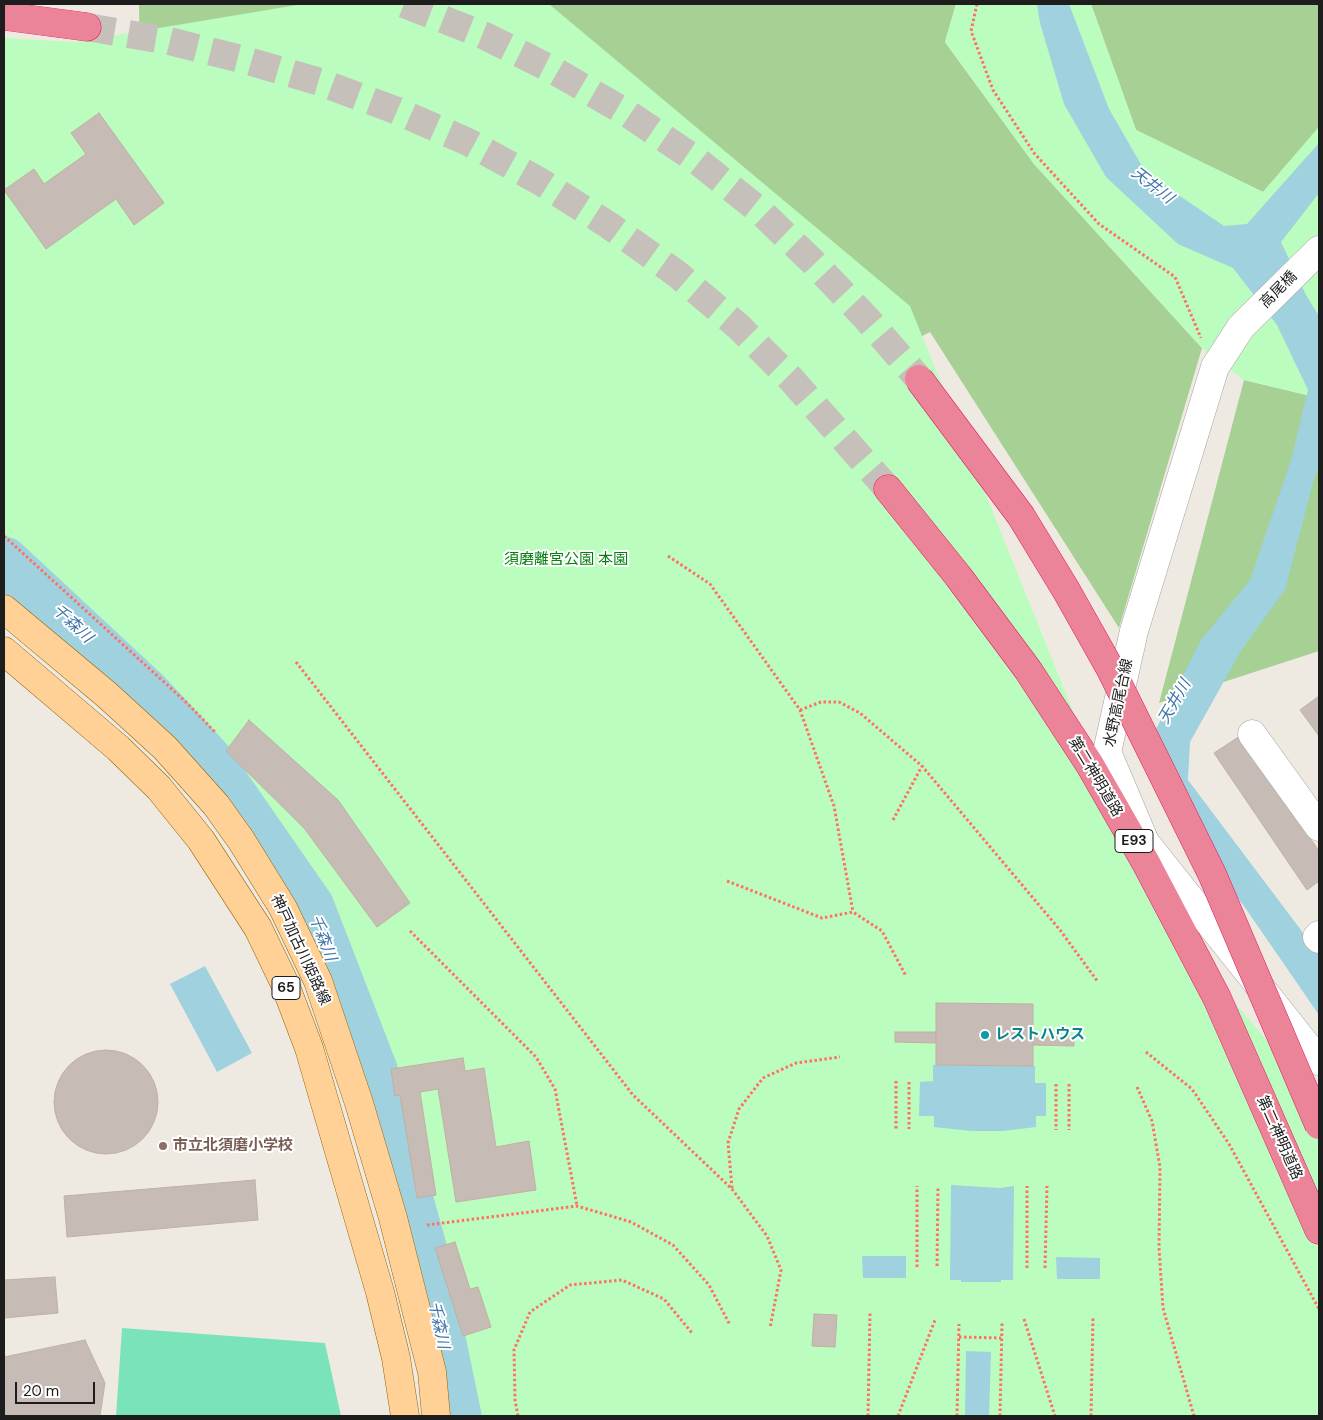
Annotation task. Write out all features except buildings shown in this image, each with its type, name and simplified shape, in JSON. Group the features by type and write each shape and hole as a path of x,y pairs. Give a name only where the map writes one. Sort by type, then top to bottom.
{"highway":[{"path":"4,16 87,27"},
{"path":"918,379 1021,516 1066,590 1111,670 1212,874 1319,1125"},
{"name":"第二神明道路","path":"888,489 958,576 1028,670 1090,765 1146,863 1217,998 1319,1230"}],"main road":[{"name":"神戸加古川姫路線","path":"4,609 121,707 170,754 222,812 242,840 283,908 318,981 359,1102 393,1218 430,1364 436,1416"},
{"name":"神戸加古川姫路線","path":"4,651 118,748 159,788 191,825 258,928 284,982 323,1096 380,1292 396,1358 405,1416"}],"street":[{"name":"高尾橋","path":"1241,327 1318,251"},
{"name":"水野高尾台線","path":"1241,327 1215,367 1134,631 1107,752 1145,842 1318,1053"},
{"path":"1252,734 1319,827"}],"path":[{"path":"977,4 972,31 993,90 1034,153 1099,224 1174,277 1203,344"},
{"path":"4,536 188,702 216,733"},
{"path":"668,556 710,584 800,710 834,806 853,912"},
{"path":"296,662 633,1095 732,1189 767,1236 781,1270 770,1328"},
{"path":"800,710 821,702 839,702 860,713 922,766 1060,930 1098,982"},
{"path":"893,820 922,766"},
{"path":"727,881 822,918 853,912 882,931 906,976"},
{"path":"410,931 536,1056 555,1089 577,1206"},
{"path":"1146,1052 1192,1089 1229,1144 1319,1309"},
{"path":"732,1189 728,1143 739,1109 762,1078 796,1063 840,1057"},
{"path":"896,1082 896,1129"},
{"path":"909,1082 910,1129"},
{"path":"1056,1084 1056,1130"},
{"path":"1068,1084 1069,1130"},
{"path":"1137,1087 1152,1121 1160,1167 1158,1248 1163,1308 1194,1416"},
{"path":"917,1186 917,1267"},
{"path":"937,1266 938,1186"},
{"path":"1027,1186 1027,1268"},
{"path":"1045,1268 1047,1186"},
{"path":"427,1225 577,1206 631,1222 673,1245 709,1284 730,1325"},
{"path":"518,1416 514,1400 514,1350 530,1312 570,1285 622,1280 664,1299 692,1333"},
{"path":"868,1416 870,1313"},
{"path":"1091,1416 1093,1316"},
{"path":"1024,1319 1055,1416"},
{"path":"898,1416 935,1320"},
{"path":"1000,1416 1002,1323"},
{"path":"957,1416 959,1324"},
{"path":"959,1337 1001,1338"}],"green space":[{"path":"139,4 956,4 945,42 1034,164 1202,348 1119,628 930,332 875,360 488,1241 140,64"},
{"name":"須磨離宮公園 本園","path":"303,4 549,4 910,306 1085,741 1210,974 1319,1101 1319,1416 451,1416 446,1348 363,1069 302,907 190,741 4,565 4,38 75,42"},
{"path":"956,4 1091,4 1136,130 1263,192 1319,127 1319,398 1244,380 1202,348 1034,164 945,42"},
{"path":"1091,4 1319,4 1319,127 1263,192 1136,130"},
{"path":"1244,380 1319,398 1319,651 1159,703"},
{"path":"122,1328 325,1343 341,1416 116,1416"}],"water":[{"name":"天井川","path":"1037,4 1069,4 1109,109 1146,173 1224,226 1247,224 1319,143 1319,193 1281,242 1306,295 1319,316 1319,469 1315,475 1285,590 1242,649 1190,742 1188,780 1319,954 1319,1015 1246,909 1155,787 1155,731 1201,640 1250,580 1291,460 1308,390 1277,325 1233,268 1178,244 1106,177 1064,104 1040,23"},
{"path":"205,966 252,1053 217,1072 170,984"},
{"path":"933,1065 1035,1066 1035,1083 1046,1083 1046,1116 1036,1116 1036,1127 1003,1131 971,1131 934,1127 934,1116 919,1116 920,1082 933,1081"},
{"path":"951,1185 1000,1188 1014,1186 1013,1280 1001,1280 1001,1282 961,1282 961,1280 950,1280"},
{"path":"862,1256 906,1256 906,1278 863,1278"},
{"path":"1056,1257 1100,1258 1100,1279 1057,1279"},
{"path":"966,1351 991,1352 989,1416 965,1416"}],"waterway":[{"name":"千森川","path":"4,561 146,693 208,760 310,907 373,1070 422,1247 457,1416"}],"tunnel":[{"path":"404,4 483,35 553,70 627,113 695,159 760,211 814,263 866,318 919,379"},
{"path":"87,27 169,41 245,60 320,82 395,110 468,142 541,182 610,226 677,274 739,327 791,379 888,489"}],"place":[{"name":"レストハウス","path":"985,1035"},
{"name":"市立北須磨小学校","path":"163,1146"}]}
